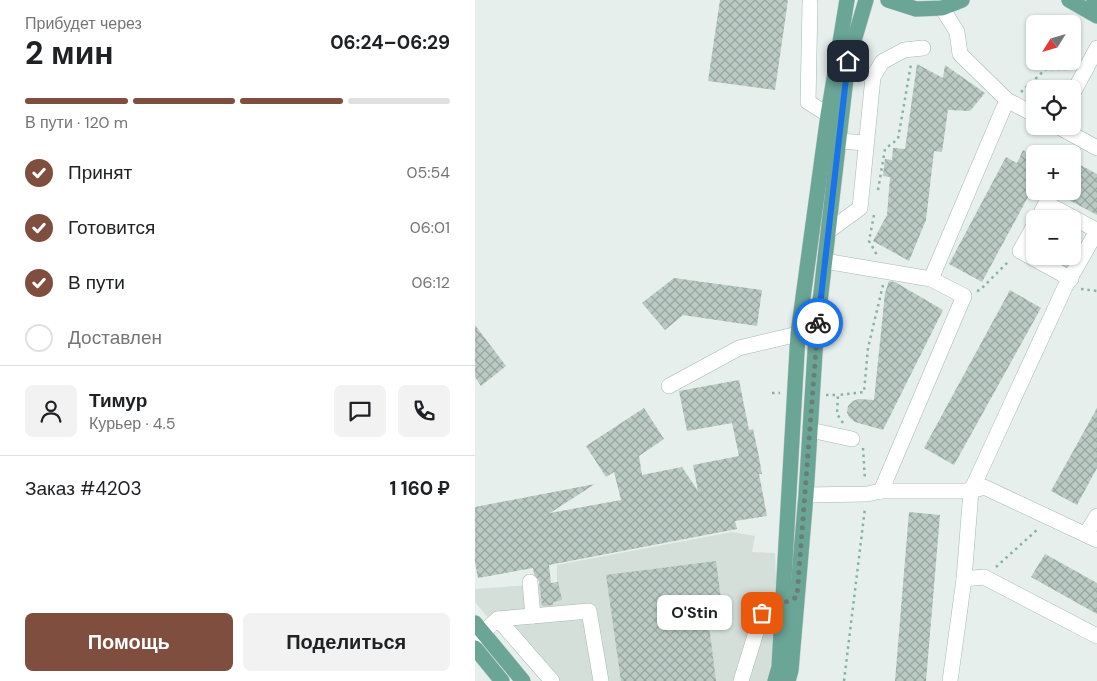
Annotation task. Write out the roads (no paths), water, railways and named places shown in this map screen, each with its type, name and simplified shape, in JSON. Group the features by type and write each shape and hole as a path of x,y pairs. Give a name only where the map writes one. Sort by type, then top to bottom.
{"main road":[{"path":"775,681 779,666 798,334 827,114 847,0"},
{"path":"788,681 791,670 806,495 816,336 830,230 848,61 866,0"},
{"path":"887,0 916,9 942,8 962,0"},
{"path":"1069,0 1097,16"},
{"path":"478,631 523,681"},
{"path":"475,648 502,681"}],"lane":[{"path":"810,3 808,102 842,124"},
{"path":"942,8 957,32 960,54 1007,100 1026,110"},
{"path":"830,230 867,211 866,143 873,77 882,62 904,50 923,48"},
{"path":"1080,80 1097,48"},
{"path":"931,279 1007,100"},
{"path":"1073,135 1097,148"},
{"path":"840,141 866,143"},
{"path":"1042,210 1046,203 1059,210"},
{"path":"951,681 964,579 971,491 1068,283 1097,231 1081,222"},
{"path":"1026,240 1020,251 1026,255"},
{"path":"825,261 931,279 964,296 874,493"},
{"path":"1041,265 1068,283"},
{"path":"669,386 739,348 798,334 816,336"},
{"path":"810,430 853,435"},
{"path":"806,495 971,491 984,487 1092,537 1097,516"},
{"path":"964,579 984,577 1097,636"},
{"path":"530,582 533,616"},
{"path":"741,681 762,613 797,597"},
{"path":"478,631 498,619 589,611 601,681"},
{"path":"498,619 552,681"}],"place":[{"name":"O'Stin","path":"762,613"}]}
